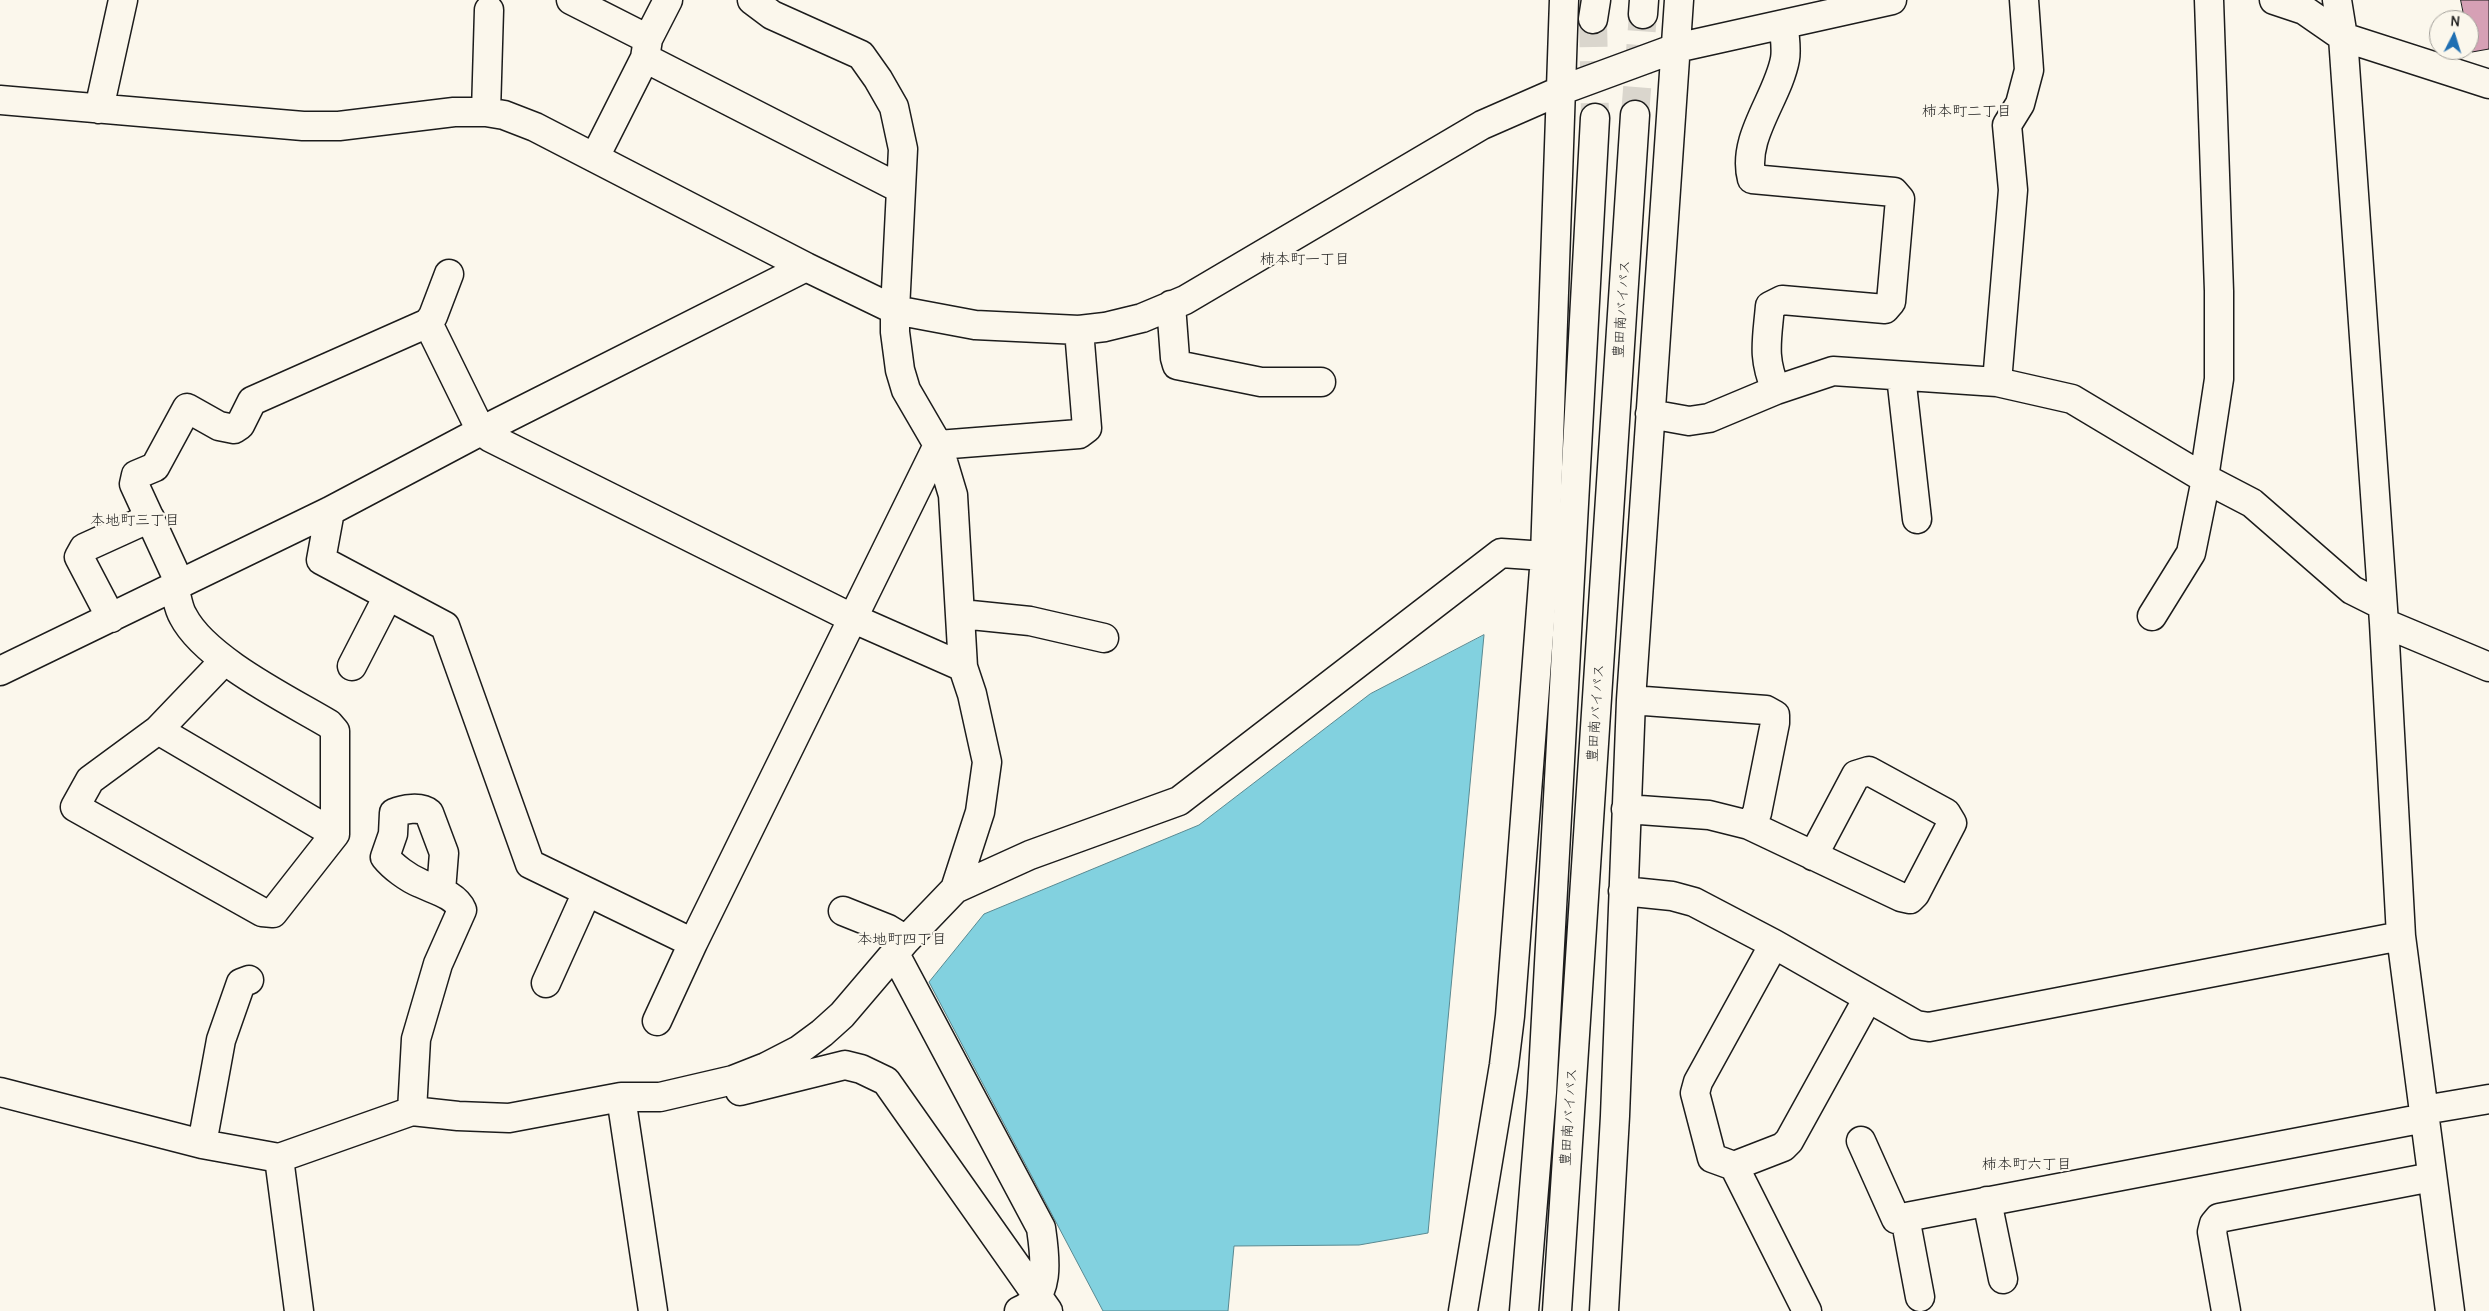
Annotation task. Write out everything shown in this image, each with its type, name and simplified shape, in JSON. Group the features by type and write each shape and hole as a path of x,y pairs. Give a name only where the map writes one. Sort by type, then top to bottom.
{"main road":[{"path":"99,109 122,0"},
{"path":"571,0 647,49 901,189"},
{"path":"595,157 647,49 668,0"},
{"path":"752,0 772,15 861,55 894,107 903,149 895,310 895,332 900,370 906,390 938,445 953,495 963,667 972,694 987,762 980,812 955,889"},
{"path":"1463,1311 1504,1065 1510,1016 1545,556 1564,0"},
{"path":"1604,1311 1631,700 1679,0"},
{"path":"0,100 303,126 339,126 454,112 486,112 504,115 535,127 806,267 895,310 975,325 1079,330 1106,327 1142,318 1185,300 1482,125 1562,90 1676,48 1892,0"},
{"path":"1997,382 2013,190 2008,125 2020,104 2029,70 2024,0"},
{"path":"2152,616 2191,553 2205,478 2219,379 2219,281 2209,0"},
{"path":"2274,0 2304,10 2343,37 2489,84"},
{"path":"2337,0 2343,37 2383,614 2401,936 2450,1311"},
{"path":"486,112 489,10"},
{"path":"1776,390 1767,369 1766,356 1770,306 1782,300 1885,309 1892,302 1900,199 1894,192 1752,179 1749,167 1756,134 1785,60 1784,24"},
{"name":"豊田南バイパス","path":"1557,1311 1635,115"},
{"name":"豊田南バイパス","path":"1524,1311 1542,1092 1595,118"},
{"path":"0,671 330,511 481,431 806,267"},
{"path":"224,660 158,730 90,780 75,807 262,912 273,913 335,834 335,731 329,724 224,660 191,628 182,615 177,586 150,518 134,484 136,474 155,466 187,408 219,426 234,429 240,424 252,401 428,323 433,316 450,274"},
{"path":"1172,305 1175,358 1178,365 1261,382 1321,382"},
{"path":"428,323 481,431 490,438 852,618 963,667"},
{"path":"938,445 1079,434 1086,428 1079,330"},
{"path":"1650,414 1689,421 1709,418 1776,390 1833,371 1997,382 2072,399 2205,478 2252,503 2352,590 2383,614 2489,667"},
{"path":"1901,376 1917,519"},
{"path":"657,1021 693,943 938,445"},
{"path":"330,511 321,560 445,626 530,864 693,943"},
{"path":"111,618 79,557 84,548 150,518"},
{"path":"0,1092 202,1144 279,1158 412,1111 458,1116 509,1118 621,1097 660,1097 733,1080 766,1067 799,1050 842,1015 900,947 955,889 1030,855 1179,801 1501,553 1545,556"},
{"path":"352,666 388,596"},
{"path":"961,614 1030,621 1104,638"},
{"path":"1631,700 1766,710 1775,715 1757,814 1749,825"},
{"path":"158,730 335,834"},
{"path":"1626,809 1709,815 1749,825 1813,856 1901,897 1910,899 1915,894 1952,823 1946,813 1869,770 1856,775 1813,856"},
{"path":"412,1111 416,1039 438,964 462,910 460,904 441,891"},
{"path":"1623,891 1672,896 1694,902 1774,944 1916,1025 1930,1027 2401,936"},
{"path":"546,983 587,892"},
{"path":"843,911 888,929 900,947 1042,1228 1045,1258 1044,1279 1035,1306"},
{"path":"1774,944 1698,1082 1695,1093 1712,1158 1734,1166 1783,1147 1789,1141 1868,998"},
{"path":"202,1144 221,1040 241,983 249,980"},
{"path":"685,1092 705,1099 845,1065 875,1075 886,1081 1035,1306"},
{"path":"621,1097 653,1311"},
{"path":"1861,1141 1896,1218 2424,1114 2489,1099"},
{"path":"279,1158 299,1311"},
{"path":"1734,1166 1807,1311"},
{"path":"2226,1311 2212,1232 2214,1224 2219,1218 2432,1177"},
{"path":"1987,1201 2003,1279"},
{"path":"1905,1217 1920,1297"}],"water":[{"path":"1484,635 1428,1233 1359,1245 1234,1246 1228,1311 1103,1311 929,982 984,914 1199,825 1370,694"}],"building":[{"path":"2461,0 2489,0 2489,49 2479,51 2479,10 2463,10"}],"tunnel":[{"path":"1635,115 1643,14"},
{"path":"1593,19 1595,118"}],"district":[{"name":"柿本町二丁目","path":"1967,112"},
{"name":"柿本町一丁目","path":"1305,260"},
{"name":"本地町三丁目","path":"135,521"},
{"name":"本地町四丁目","path":"902,940"},
{"name":"柿本町六丁目","path":"2027,1165"}]}
